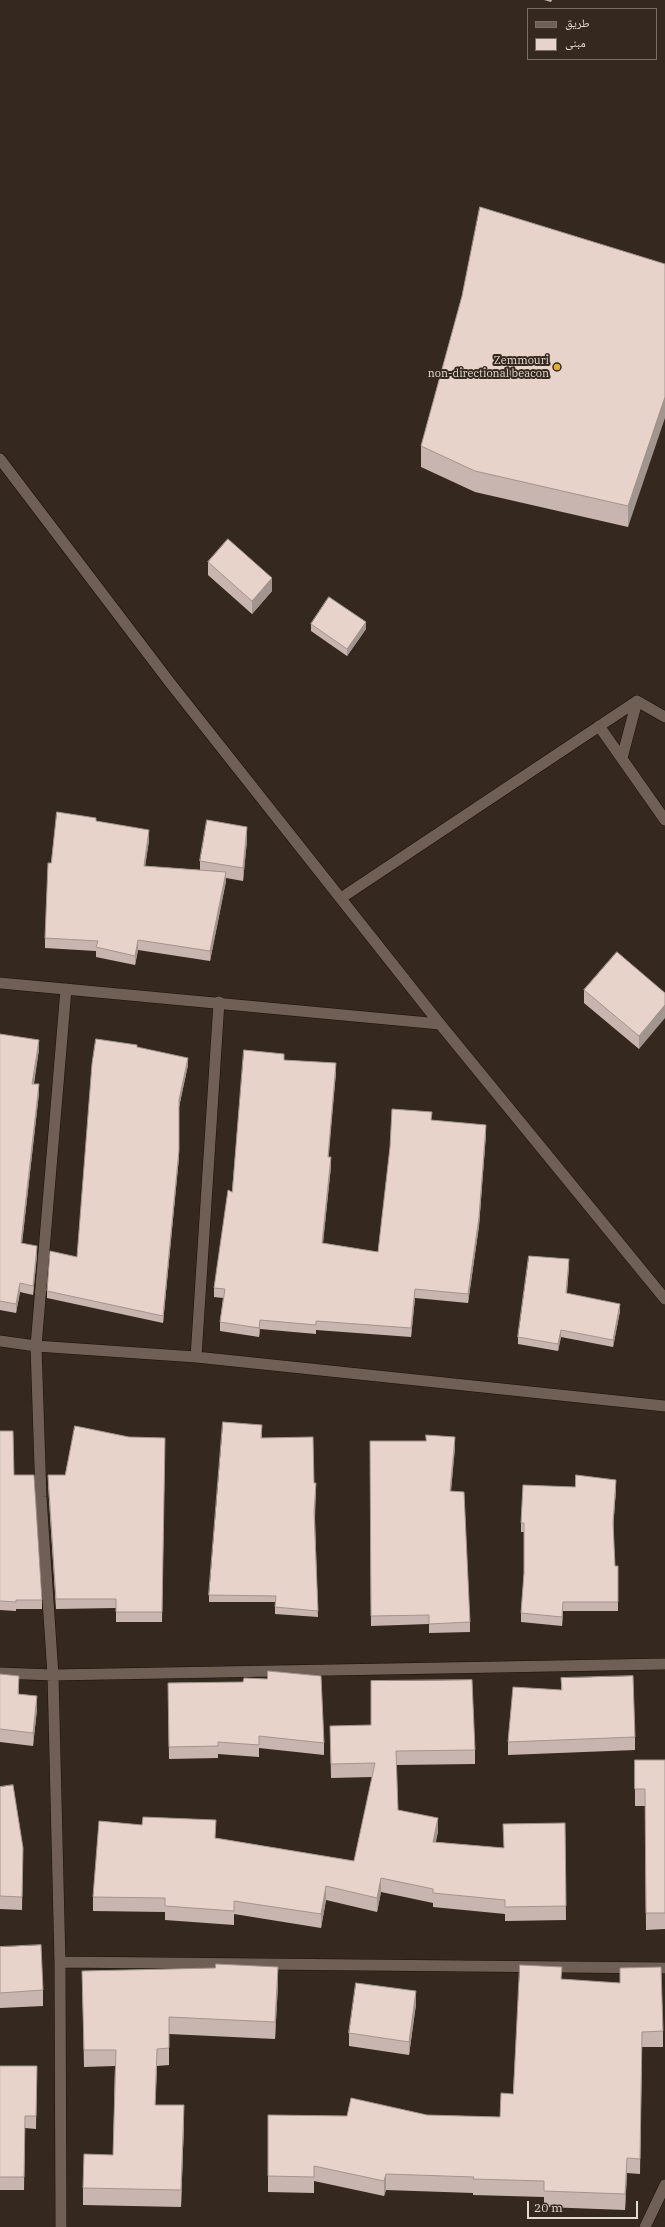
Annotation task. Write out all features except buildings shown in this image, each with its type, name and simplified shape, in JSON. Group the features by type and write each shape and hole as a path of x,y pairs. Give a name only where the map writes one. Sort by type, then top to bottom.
{"street":[{"path":"0,459 171,684 440,1024 665,1299"},
{"path":"341,898 637,701"},
{"path":"637,701 665,717"},
{"path":"622,758 637,701"},
{"path":"599,726 665,820"},
{"path":"0,983 219,1002 440,1024"},
{"path":"61,2227 60,1962 53,1675 41,1497 36,1346 66,989"},
{"path":"196,1357 219,1002"},
{"path":"0,1341 36,1346 196,1357 665,1406"},
{"path":"0,1673 53,1675 665,1664"},
{"path":"60,1962 665,1968"},
{"path":"645,2227 665,2185"}],"place":[{"name":"Zemmouri non-directional beacon","path":"557,367"}]}
